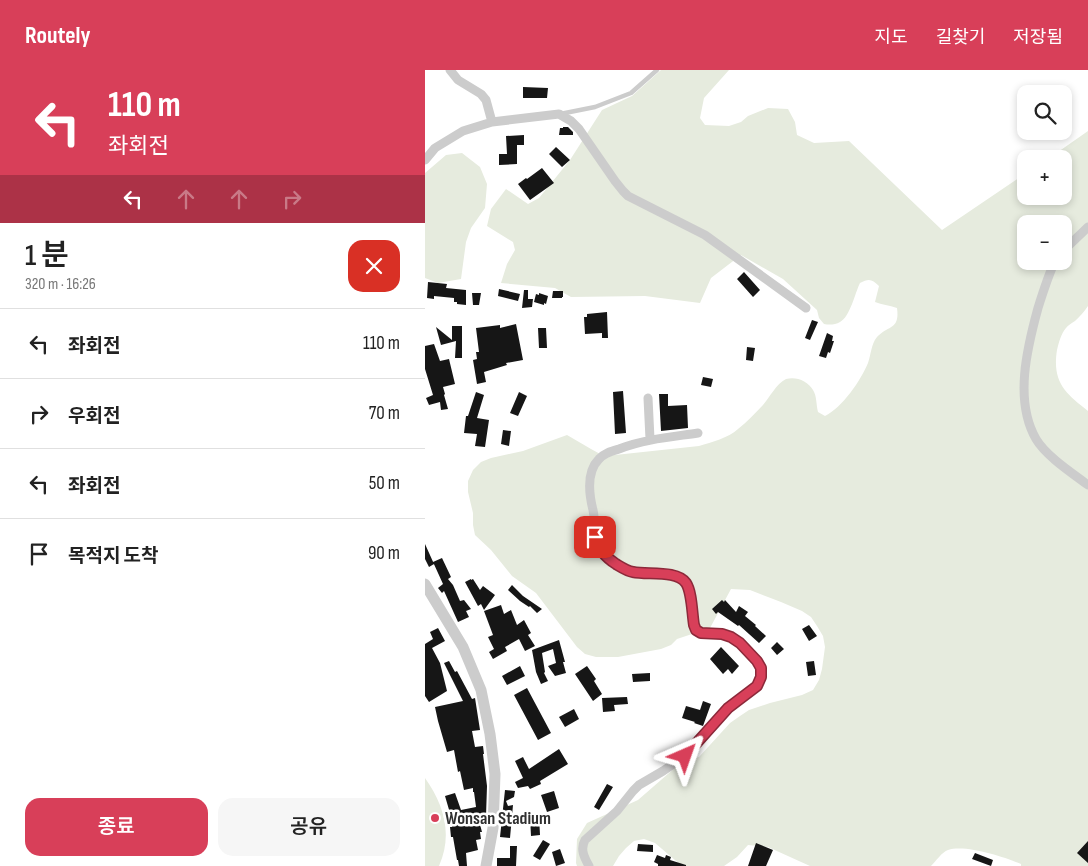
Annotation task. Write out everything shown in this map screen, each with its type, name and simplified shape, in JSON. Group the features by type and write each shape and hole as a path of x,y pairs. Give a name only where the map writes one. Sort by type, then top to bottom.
{"street":[{"path":"450,70 458,80 481,94 487,100 492,122"},
{"path":"425,160 435,148 463,131 492,122 559,114 571,121 579,129 615,181 628,196 705,234 807,308"},
{"path":"1072,242 1088,227"},
{"path":"1050,270 1030,336 1024,378 1027,416 1035,436 1048,454 1088,485"},
{"path":"647,398 650,439"},
{"path":"589,866 583,850 585,840 617,811 639,785 685,756 728,708 757,686 761,677 761,668 757,661 740,643 722,634 701,633 696,630 688,587 682,578 673,575 633,572 624,568 609,560 597,544 595,537 590,482 593,468 600,457 634,443 650,439 698,433"},
{"path":"425,584 463,647 483,699 495,774 493,828 486,866"}],"lane":[{"path":"559,114 595,107 631,93 657,70"}],"shaded area":[{"path":"661,70 729,70 704,98 700,118 705,125 729,126 768,108 788,109 795,122 797,135 814,143 849,141 942,230 1017,179 1017,205 1072,205 1072,150 1061,150 1088,131 1088,306 1063,333 1059,341 1056,361 1062,386 1088,411 1088,866 1021,866 1021,864 1014,861 985,852 955,849 948,850 931,866 810,866 768,847 748,845 737,857 724,866 682,866 655,843 644,839 634,841 619,856 613,866 577,866 577,839 587,823 638,800 684,760 699,757 730,723 749,710 813,690 819,680 822,669 825,647 823,636 811,617 802,611 750,590 731,589 710,628 677,639 671,645 661,649 618,657 596,657 585,654 577,647 536,593 512,576 491,550 475,535 473,513 468,492 468,481 473,470 481,462 491,458 523,451 567,435 602,455 699,446 730,435 763,405 779,384 790,378 801,380 811,387 815,395 818,412 825,416 838,407 856,385 868,363 875,340 881,333 895,324 897,320 897,308 875,302 879,286 872,281 866,280 860,283 844,319 830,325 824,324 819,318 817,310 783,279 741,255 711,278 700,303 645,296 571,297 555,288 501,283 507,264 515,250 513,242 487,226 491,209 506,189 528,204 539,198 570,160 602,110 632,96"},
{"path":"462,153 480,167 487,184 485,208 471,228 466,242 461,279 438,283 425,278 425,173 446,155"},
{"name":"Wonsan Stadium","path":"425,778 432,788 441,809 446,831 443,854 439,866 425,866"}],"building":[{"path":"523,87 548,88 547,98 523,98"},
{"path":"568,127 573,132 573,135 559,135 560,128"},
{"path":"524,135 524,145 517,145 517,164 499,165 499,154 507,154 506,136"},
{"path":"556,147 570,160 562,167 549,154"},
{"path":"542,168 554,183 530,200 518,184"},
{"path":"744,272 760,290 753,297 737,279"},
{"path":"428,282 447,284 446,288 466,290 466,305 457,304 457,302 454,302 454,298 434,296 434,299 427,298"},
{"path":"499,289 520,294 518,301 498,296"},
{"path":"524,290 528,290 528,299 533,299 532,307 522,308"},
{"path":"553,291 563,291 563,297 552,298"},
{"path":"472,293 481,293 479,305 473,305"},
{"path":"539,293 548,296 546,304 534,302 536,294 539,295"},
{"path":"607,312 608,338 602,338 602,333 585,334 584,317 587,317 587,314"},
{"path":"812,320 818,322 810,340 805,338"},
{"path":"516,324 523,360 506,363 507,365 484,372 486,382 477,384 473,360 477,359 476,352 479,352 476,328 500,325 500,328"},
{"path":"452,326 462,326 462,358 455,358 456,341 441,345 436,327 452,340"},
{"path":"538,328 546,328 547,348 539,348"},
{"path":"827,333 833,336 832,341 834,341 826,358 819,356"},
{"path":"434,344 440,361 449,359 455,384 443,387 448,409 441,410 440,402 429,405 426,398 433,395 425,369 425,346"},
{"path":"747,347 755,348 753,361 746,360"},
{"path":"703,377 713,379 711,387 701,385"},
{"path":"623,391 626,433 615,434 613,392"},
{"path":"476,392 484,395 477,418 489,420 485,447 475,446 477,434 464,433 466,416 468,416"},
{"path":"519,392 527,396 518,416 510,413"},
{"path":"659,394 668,394 668,406 687,405 688,428 661,431"},
{"path":"503,430 511,431 509,446 501,444"},
{"path":"425,544 434,564 429,567 425,559"},
{"path":"442,558 451,577 448,579 453,585 460,601 464,600 471,609 466,611 469,617 458,622 444,591 442,593 438,588 443,584 433,562"},
{"path":"473,579 480,590 483,586 495,595 484,610 481,604 478,606 465,582"},
{"path":"512,585 523,596 542,609 537,613 530,606 520,601 508,590"},
{"path":"722,600 724,602 725,600 736,612 739,606 748,612 745,616 766,636 759,643 739,625 718,612 716,614 712,609"},
{"path":"501,605 504,614 511,610 517,625 524,620 531,633 528,635 535,646 525,651 519,639 505,647 507,651 493,659 489,652 494,649 488,637 493,635 484,611"},
{"path":"809,625 817,636 809,641 802,629"},
{"path":"438,628 445,641 432,648 440,663 447,691 429,702 425,696 425,644 433,639 430,632"},
{"path":"559,640 566,673 555,676 548,666 556,663 553,649 542,653 544,673 548,681 541,684 536,672 532,650"},
{"path":"777,642 784,649 777,655 771,648"},
{"path":"721,647 739,666 732,674 728,669 723,674 710,659"},
{"path":"449,661 455,672 457,671 472,699 475,698 480,730 472,731 475,747 483,746 487,786 486,816 478,817 482,832 480,832 481,839 476,840 478,850 466,853 467,866 459,866 457,860 453,837 451,837 450,827 452,827 452,820 445,796 455,793 461,810 476,807 474,792 473,788 464,790 454,750 447,752 435,707 463,701 444,663"},
{"path":"814,661 816,675 808,676 806,662"},
{"path":"520,666 525,676 507,685 502,676"},
{"path":"587,666 596,679 594,681 602,694 593,701 575,674"},
{"path":"650,673 650,681 633,682 632,674"},
{"path":"527,688 551,733 538,740 514,695"},
{"path":"627,697 628,704 614,705 615,711 603,712 602,698"},
{"path":"703,701 711,704 703,726 682,718 686,706 700,710"},
{"path":"574,709 579,719 565,727 559,717"},
{"path":"559,749 568,764 540,781 541,784 530,789 528,786 518,788 515,782 523,778 515,761 523,757 529,769"},
{"path":"607,784 613,787 599,810 594,807"},
{"path":"505,790 515,791 514,797 506,801 508,806 513,805 510,838 500,837"},
{"path":"554,791 559,808 547,812 541,795"},
{"path":"539,816 540,835 531,836 530,817"},
{"path":"543,840 550,844 540,860 533,856"},
{"path":"1088,841 1088,863 1077,853"},
{"path":"756,843 773,850 766,866 748,866"},
{"path":"638,844 653,845 653,852 637,851"},
{"path":"510,846 517,846 516,866 497,866 497,858 510,858"},
{"path":"560,849 565,863 556,866 552,852"},
{"path":"975,853 993,860 991,866 972,859"},
{"path":"657,855 665,858 666,855 671,857 670,860 686,866 658,866 654,862"}],"place":[{"name":"Wonsan Stadium","path":"435,818"}],"route":[{"path":"595,537 597,544 609,560 624,568 633,572 673,575 682,578 688,587 696,630 701,633 722,634 731,637 749,652 761,668 761,677 757,686 728,708 685,756"}]}
